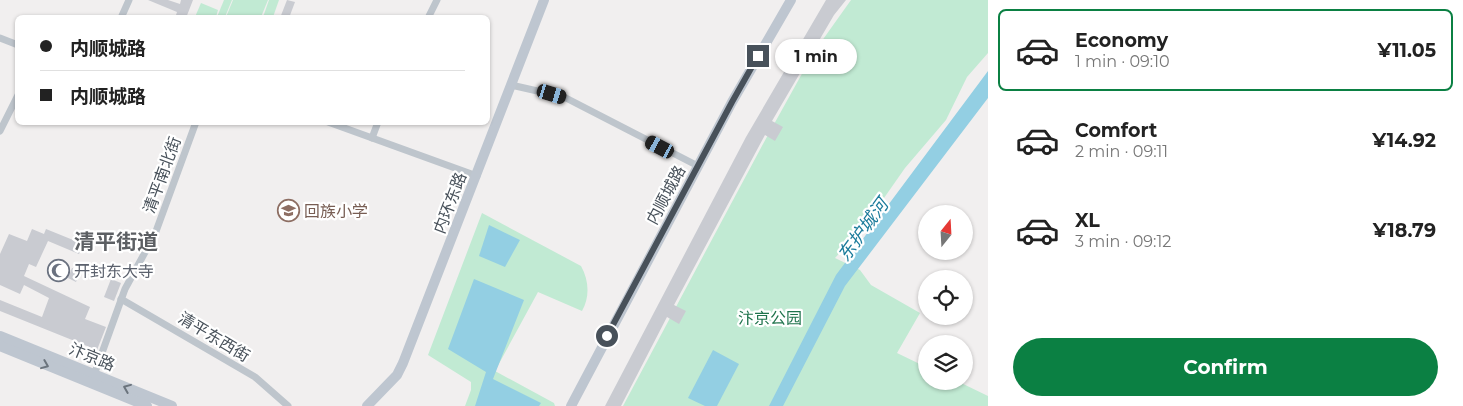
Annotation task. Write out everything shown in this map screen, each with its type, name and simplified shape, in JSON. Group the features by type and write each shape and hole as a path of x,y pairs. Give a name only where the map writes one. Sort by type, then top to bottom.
{"street":[{"path":"122,15 129,0"},
{"path":"430,15 437,0"},
{"name":"内环东路","path":"367,406 397,375 403,364 544,0"},
{"name":"内顺城路","path":"571,406 732,102 791,0"},
{"path":"0,38 15,44"},
{"path":"511,85 564,97 698,166"},
{"path":"0,131 15,101"},
{"name":"清平南北街","path":"94,375 121,299 155,234 195,125"},
{"path":"336,125 477,176"},
{"path":"372,138 377,125"},
{"name":"清平东西街","path":"121,299 254,377 288,406"},
{"name":"汴京路","path":"0,336 172,406"},
{"name":"汴京路","path":"0,346 147,406"}],"green space":[{"path":"224,0 232,0 226,15 218,15"},
{"path":"233,0 268,0 262,15 227,15"},
{"path":"269,0 279,0 274,15 264,15"},
{"name":"汴京公园","path":"851,0 988,0 988,53 967,77 946,120 905,168 863,228 835,258 860,270 871,285 918,312 918,316 897,353 918,363 918,390 973,389 988,396 988,406 623,406 763,144 814,52"},
{"path":"201,3 218,10 217,15 196,15"},
{"path":"482,213 581,266 584,271 587,294 582,311 538,292 495,371 554,403 555,406 465,406 471,390 471,382 428,355"}],"water":[{"path":"988,71 988,98 845,286 783,406 769,406 836,275"},
{"path":"489,225 520,240 505,267 479,256"},
{"path":"474,279 524,300 493,379 541,403 539,406 475,406 486,372 448,349"},
{"path":"713,350 739,364 717,406 705,406 688,398"}],"building":[{"path":"148,0 168,0 180,4 181,0 193,0 187,15 176,15 177,12"},
{"path":"287,0 295,2 290,15 281,15"},
{"path":"826,0 846,0 834,15 772,121 783,127 775,141 765,135 674,305 686,311 679,324 667,317 621,406 605,406 746,137"},
{"path":"32,229 44,234 46,229 83,244 79,254 48,241 36,267 29,264 24,276 90,307 85,319 106,327 97,350 0,311 0,300 42,317 49,298 24,285 20,294 0,285 0,254 9,234 27,241"},
{"path":"72,268 80,271 76,282 68,278"},
{"path":"111,279 121,283 114,301 104,297"}],"place":[{"name":"回族小学","path":"288,211"},
{"name":"开封东大寺","path":"58,271"}],"district":[{"name":"清平街道","path":"116,241"}],"route":[{"path":"607,336 758,56"}],"water label":[{"name":"东护城河","path":"863,230"}]}
